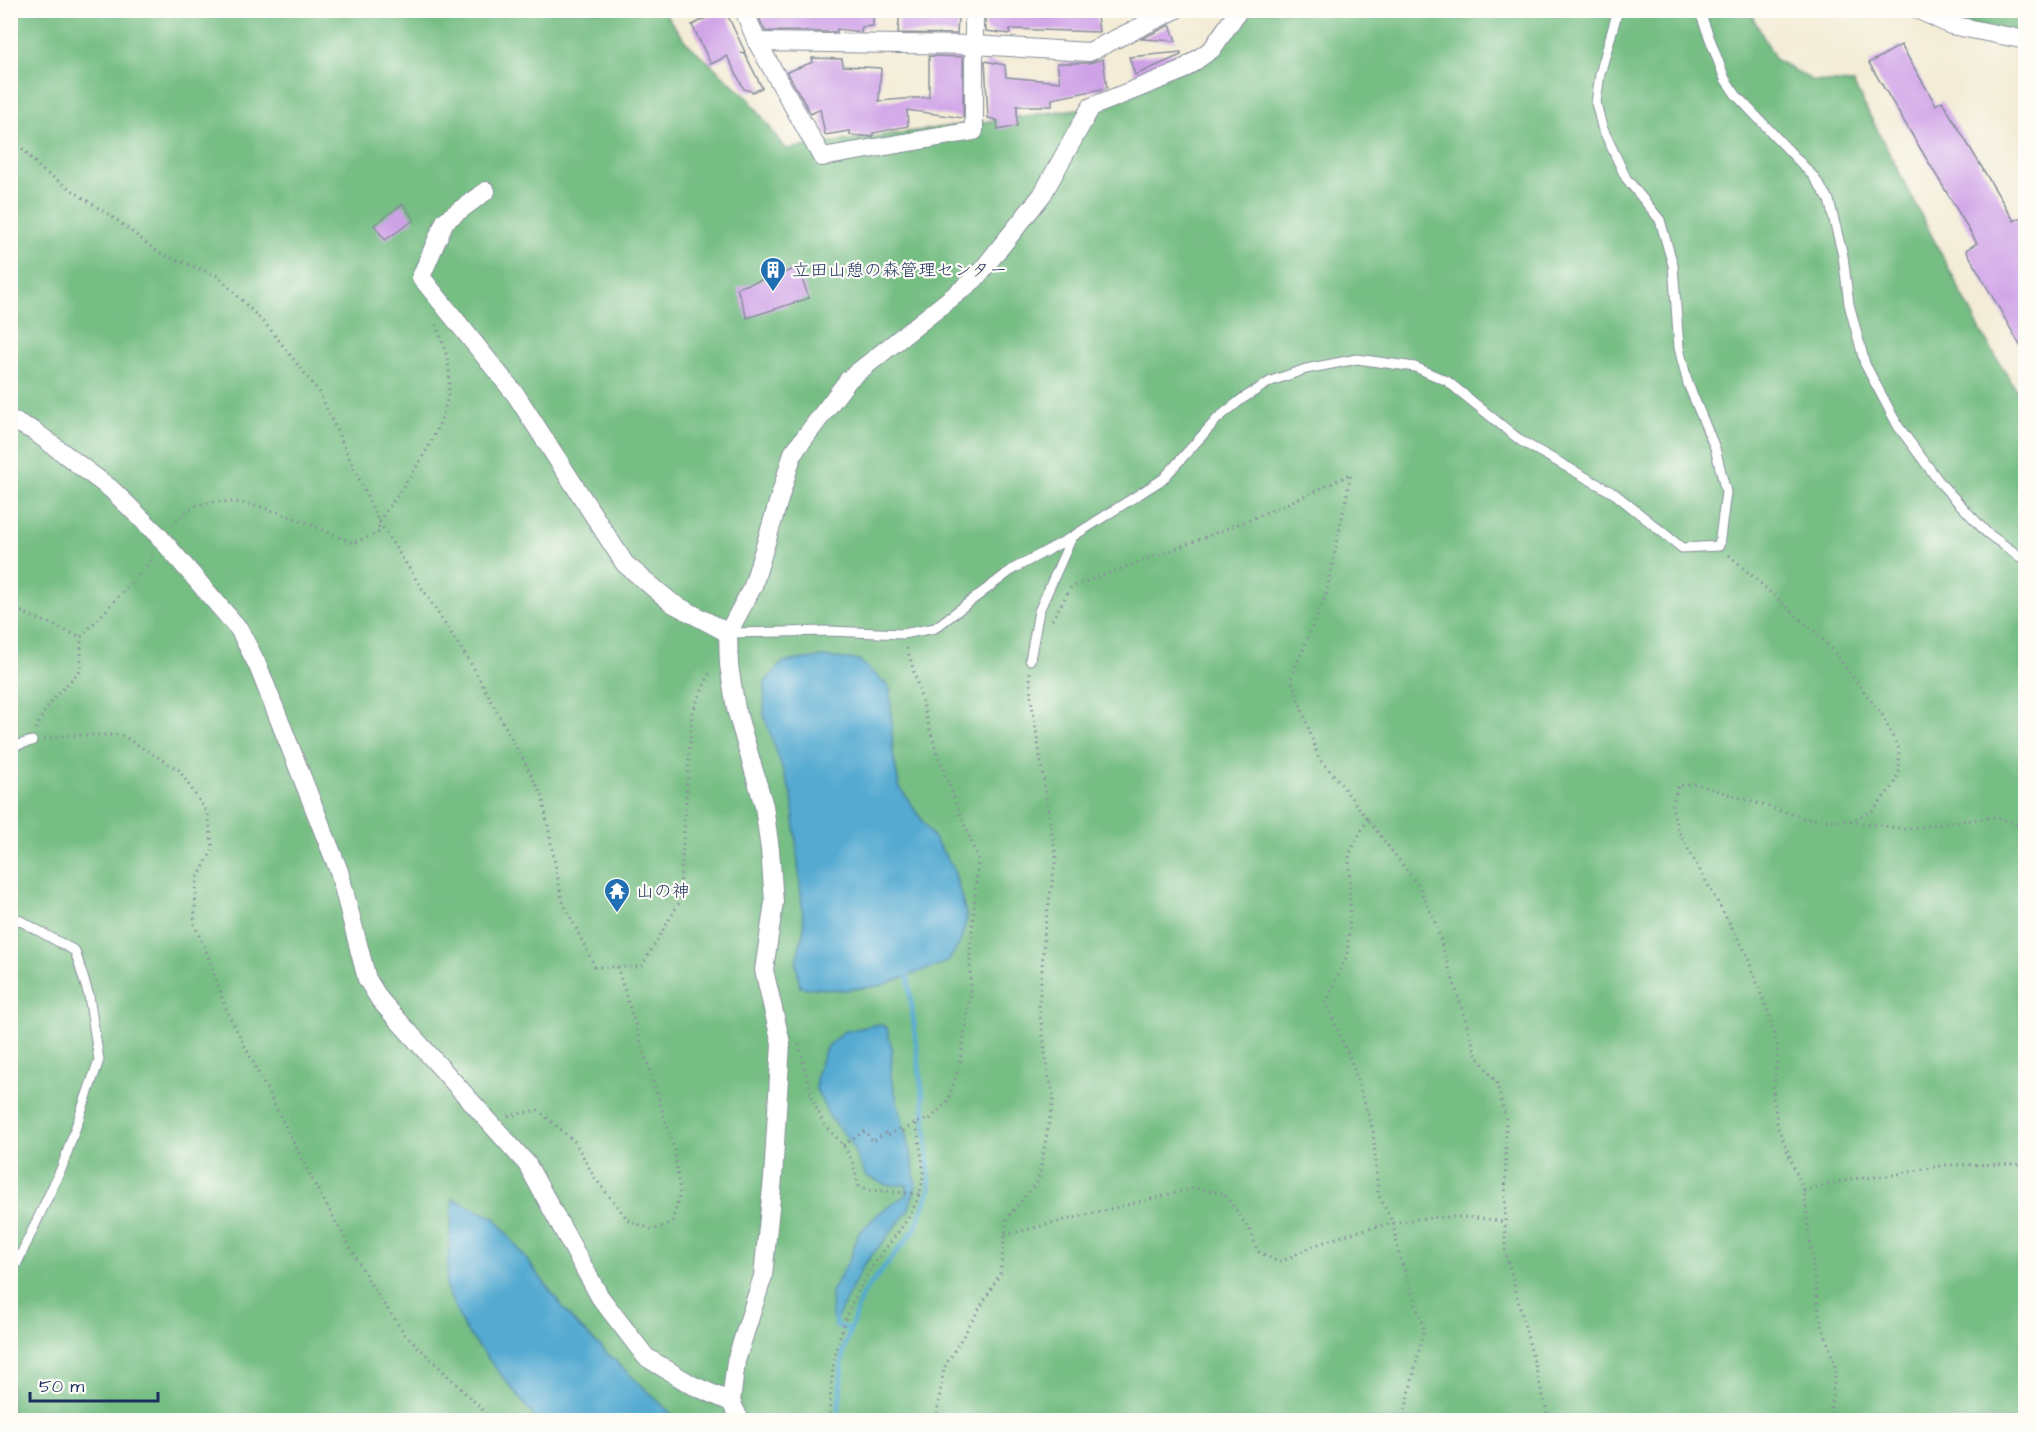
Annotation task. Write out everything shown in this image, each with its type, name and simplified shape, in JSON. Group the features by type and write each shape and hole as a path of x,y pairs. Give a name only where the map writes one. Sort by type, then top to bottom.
{"street":[{"path":"744,10 757,42 822,156 974,131 974,10"},
{"path":"757,42 974,45 1089,52 1175,10"},
{"path":"740,1420 731,1402 735,1361 763,1276 772,1188 781,1043 764,970 774,902 770,850 764,806 736,709 729,665 728,633 753,586 793,453 849,379 975,279 1042,195 1091,107 1181,72 1212,50 1239,10"},
{"path":"1919,10 1951,25 2025,40"},
{"path":"486,191 445,221 421,277 516,395 625,564 672,603 728,633"},
{"path":"10,419 34,431 111,489 158,535 239,629 258,666 339,871 367,979 380,1000 439,1069 491,1122 526,1164 600,1297 646,1357 692,1385 731,1402"}],"lane":[{"path":"728,633 903,634 935,628 1013,569 1072,537 1163,479 1218,418 1242,399 1271,381 1306,369 1357,359 1415,367 1447,381 1521,441 1616,494 1682,548 1719,546 1726,492 1715,448 1688,384 1678,348 1673,265 1660,220 1626,178 1602,127 1596,103 1600,74 1618,10"},
{"path":"1699,10 1725,79 1736,94 1813,176 1829,200 1865,364 1898,426 1941,484 1988,533 2025,561"},
{"path":"1030,660 1039,611 1072,537"},
{"path":"10,747 32,741"},
{"path":"10,915 75,951 89,996 99,1060 63,1167 10,1278"}],"path":[{"path":"10,27 20,10"},
{"path":"10,135 42,170 118,221 159,253 218,276 270,329 319,392 379,522 473,667 542,795 562,900 595,967 641,967 679,903 692,713 714,663"},
{"path":"10,144 17,142"},
{"path":"434,318 445,349 450,386 440,422 379,522 378,533 353,543 284,514 244,502 196,505 158,535 149,564 81,637 81,670 60,691 40,718 32,741 66,735 121,735 179,770 208,814 213,849 197,879 194,924 206,950 226,1009 314,1184 373,1288 405,1334 493,1420"},
{"path":"1051,622 1071,587 1197,542 1293,502 1352,474 1326,596 1291,678 1318,759 1333,774 1418,885 1434,919 1476,1054 1497,1083 1506,1120 1505,1249 1549,1420"},
{"path":"1719,546 1826,642 1886,723 1899,749 1899,772 1894,785 1872,811 1850,821"},
{"path":"10,607 81,637"},
{"path":"843,1145 865,1131 873,1142 885,1133 887,1136 901,1128 903,1131 916,1122 929,1120 948,1101 960,1061 970,997 970,953 978,859 936,751 903,634"},
{"path":"936,1420 944,1368 1000,1274 1007,1218 1038,1181 1054,1096 1048,1074 1039,1007 1045,926 1056,858 1031,698 1030,660"},
{"path":"1829,1420 1836,1369 1819,1315 1804,1191 1778,1128 1773,1096 1778,1048 1768,1012 1746,953 1677,829 1672,805 1678,786 1696,784 1806,819 1850,821 1904,829 1993,817 2025,827"},
{"path":"1368,819 1349,854 1350,919 1347,956 1326,1003 1353,1066 1373,1130 1378,1194 1393,1223 1399,1254 1424,1329 1403,1420"},
{"path":"491,1122 518,1112 538,1110 575,1142 594,1177 628,1220 653,1230 672,1222 680,1194 675,1148 617,967"},
{"path":"797,1037 813,1101 824,1124 843,1145 851,1158 860,1185 869,1190 916,1193"},
{"path":"830,1420 830,1389 839,1333 855,1293 876,1260 907,1222 923,1176 916,1122"},
{"path":"1804,1191 1851,1179 1887,1176 1946,1165 2025,1164"},
{"path":"1005,1235 1079,1218 1123,1203 1195,1188 1224,1193 1252,1233 1257,1251 1278,1262 1313,1246 1369,1227 1432,1216 1474,1216 1504,1222"}],"green space":[{"path":"10,11 663,11 686,42 749,99 785,149 1091,107 1181,71 1239,11 1752,11 1753,18 1776,60 1813,81 1853,83 1986,341 2025,404 2025,1420 11,1420"},
{"path":"1919,11 2025,11 2025,40"}],"water":[{"path":"822,657 859,660 890,688 893,753 899,786 953,867 967,918 960,943 948,962 879,986 844,990 800,987 796,963 804,928 792,796 764,716 765,682 783,662"},
{"path":"879,1024 887,1028 892,1050 891,1077 913,1164 916,1186 908,1211 863,1266 837,1318 832,1318 831,1292 851,1257 858,1234 878,1214 907,1194 907,1185 887,1185 866,1176 849,1140 829,1116 816,1089 816,1076 826,1048 843,1032"},
{"path":"453,1199 495,1218 574,1322 678,1420 537,1420 464,1328 446,1287"}],"building":[{"path":"725,10 745,52 741,53 745,54 762,88 753,92 744,89 727,56 711,64 692,25"},
{"path":"761,10 873,10 873,26 862,27 861,32 837,29 837,32 765,31 760,20"},
{"path":"900,10 915,10 933,16 933,10 939,10 958,15 957,34 898,33"},
{"path":"990,10 1009,10 1024,16 1025,10 1062,16 1062,10 1076,10 1097,16 1099,32 1010,29 1010,34 986,31 985,16 990,15"},
{"path":"1170,25 1176,41 1141,39 1168,26"},
{"path":"1901,45 1936,105 1942,101 2014,221 2025,215 2025,354 1966,250 1977,243 1869,63"},
{"path":"1181,52 1181,55 1135,75 1129,57"},
{"path":"929,56 963,57 963,118 907,110 908,126 873,133 873,137 850,135 850,131 825,135 820,109 811,114 787,72 813,62 812,58 842,59 843,66 881,68 879,101 929,97"},
{"path":"1103,59 1107,88 1052,99 1052,106 1017,106 1017,126 998,130 997,120 988,118 985,61 1005,65 1006,77 1060,82 1057,63 1089,63"},
{"path":"403,204 414,220 385,240 374,225"},
{"name":"立田山憩の森管理センター","path":"798,268 809,298 747,318 737,288"}],"waterway":[{"path":"838,1420 843,1351 862,1295 915,1229 930,1189 925,1115 908,977"},
{"path":"835,1318 836,1326 850,1329"}],"place":[{"name":"立田山憩の森管理センター","path":"773,293"},
{"name":"山の神","path":"617,914"}]}
